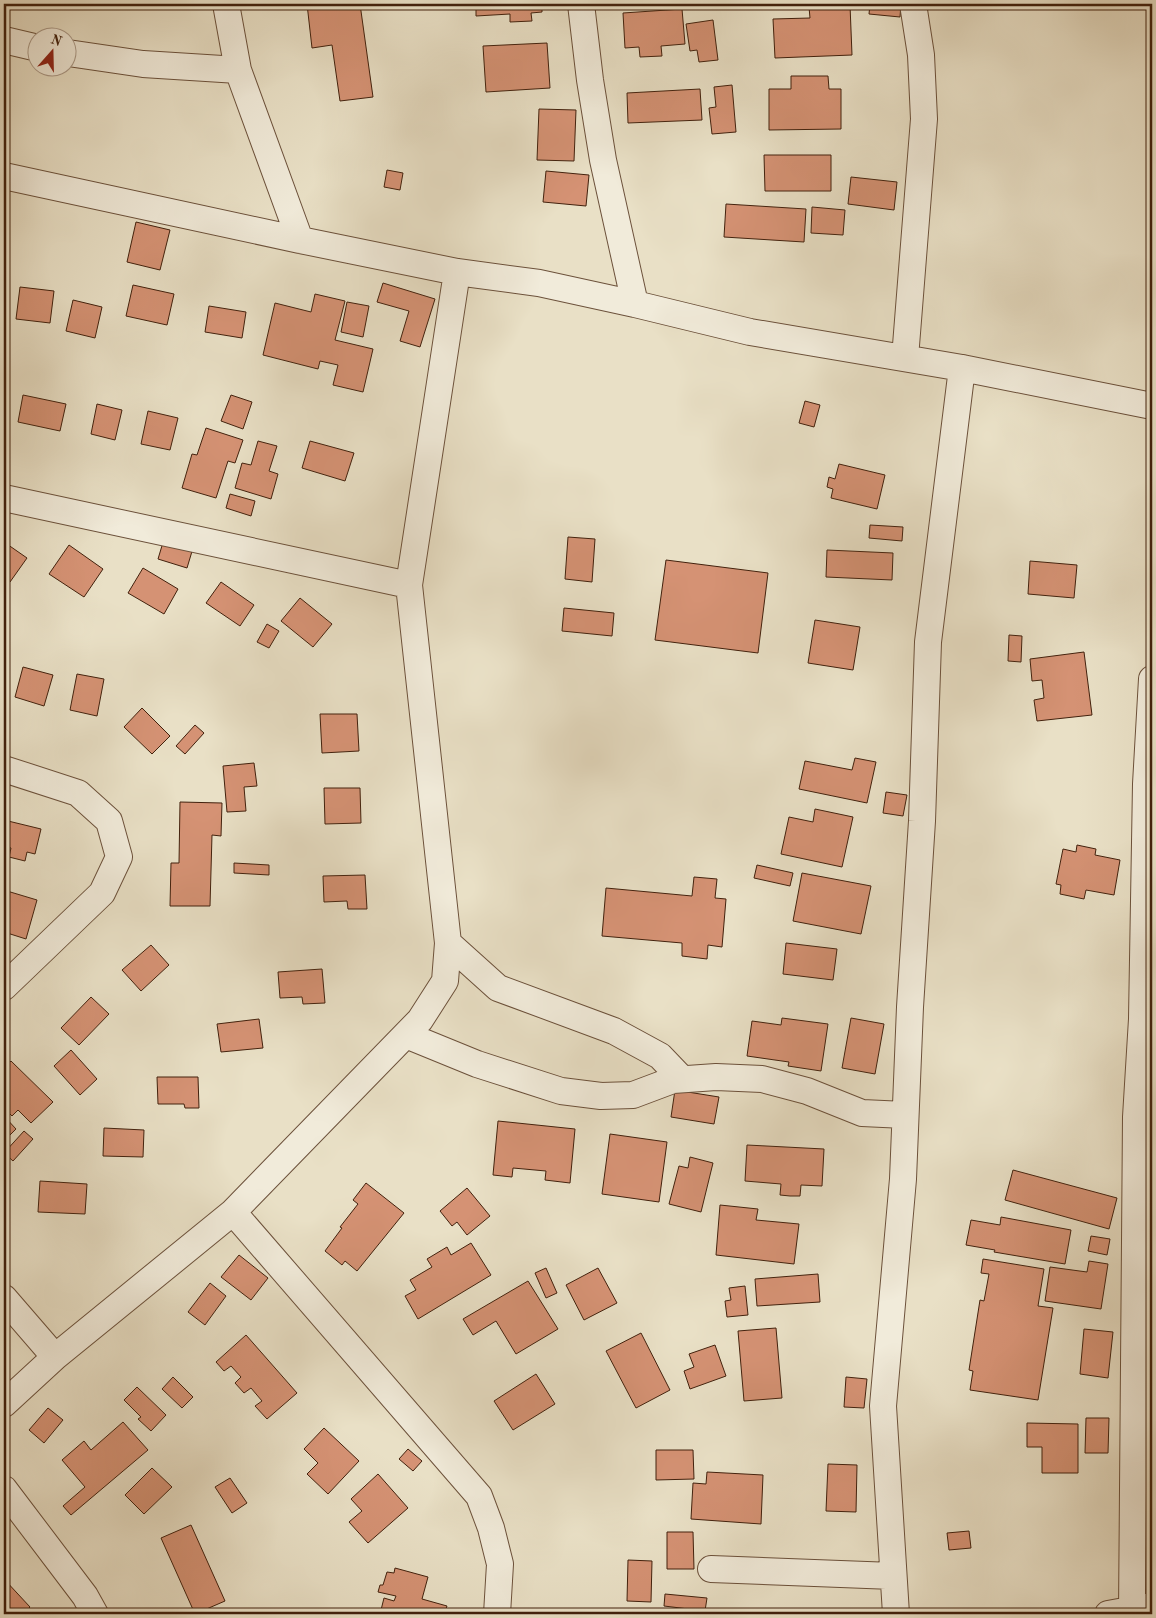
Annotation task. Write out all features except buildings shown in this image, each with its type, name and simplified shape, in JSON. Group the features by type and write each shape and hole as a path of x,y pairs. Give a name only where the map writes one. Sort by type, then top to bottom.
{"street":[{"path":"226,4 238,70 300,240"},
{"path":"581,4 590,80 603,160 635,304"},
{"path":"905,358 924,119 921,55 913,4"},
{"path":"4,40 28,46"},
{"path":"78,54 143,64 238,70"},
{"path":"4,176 457,272 539,283 750,332 962,368 1152,406"},
{"path":"4,1404 55,1357 233,1212 420,1020 445,981 448,943 409,585 457,272"},
{"path":"896,1614 883,1406 903,1179 910,1007 922,821 928,642 962,368"},
{"path":"4,498 409,585"},
{"path":"1131,1611 1136,1118 1147,1019 1146,784 1152,679"},
{"path":"4,769 78,794 109,821 119,857 102,893 4,987"},
{"path":"448,943 498,988 614,1031 660,1056 682,1079"},
{"path":"406,1035 477,1064 561,1090 601,1096 633,1095 673,1080 716,1077 762,1079 807,1091 862,1113 905,1115"},
{"path":"233,1212 479,1496 491,1528 500,1564 497,1614"},
{"path":"4,1298 55,1357"},
{"path":"4,1489 85,1596 95,1614"},
{"path":"711,1569 894,1576"}]}
